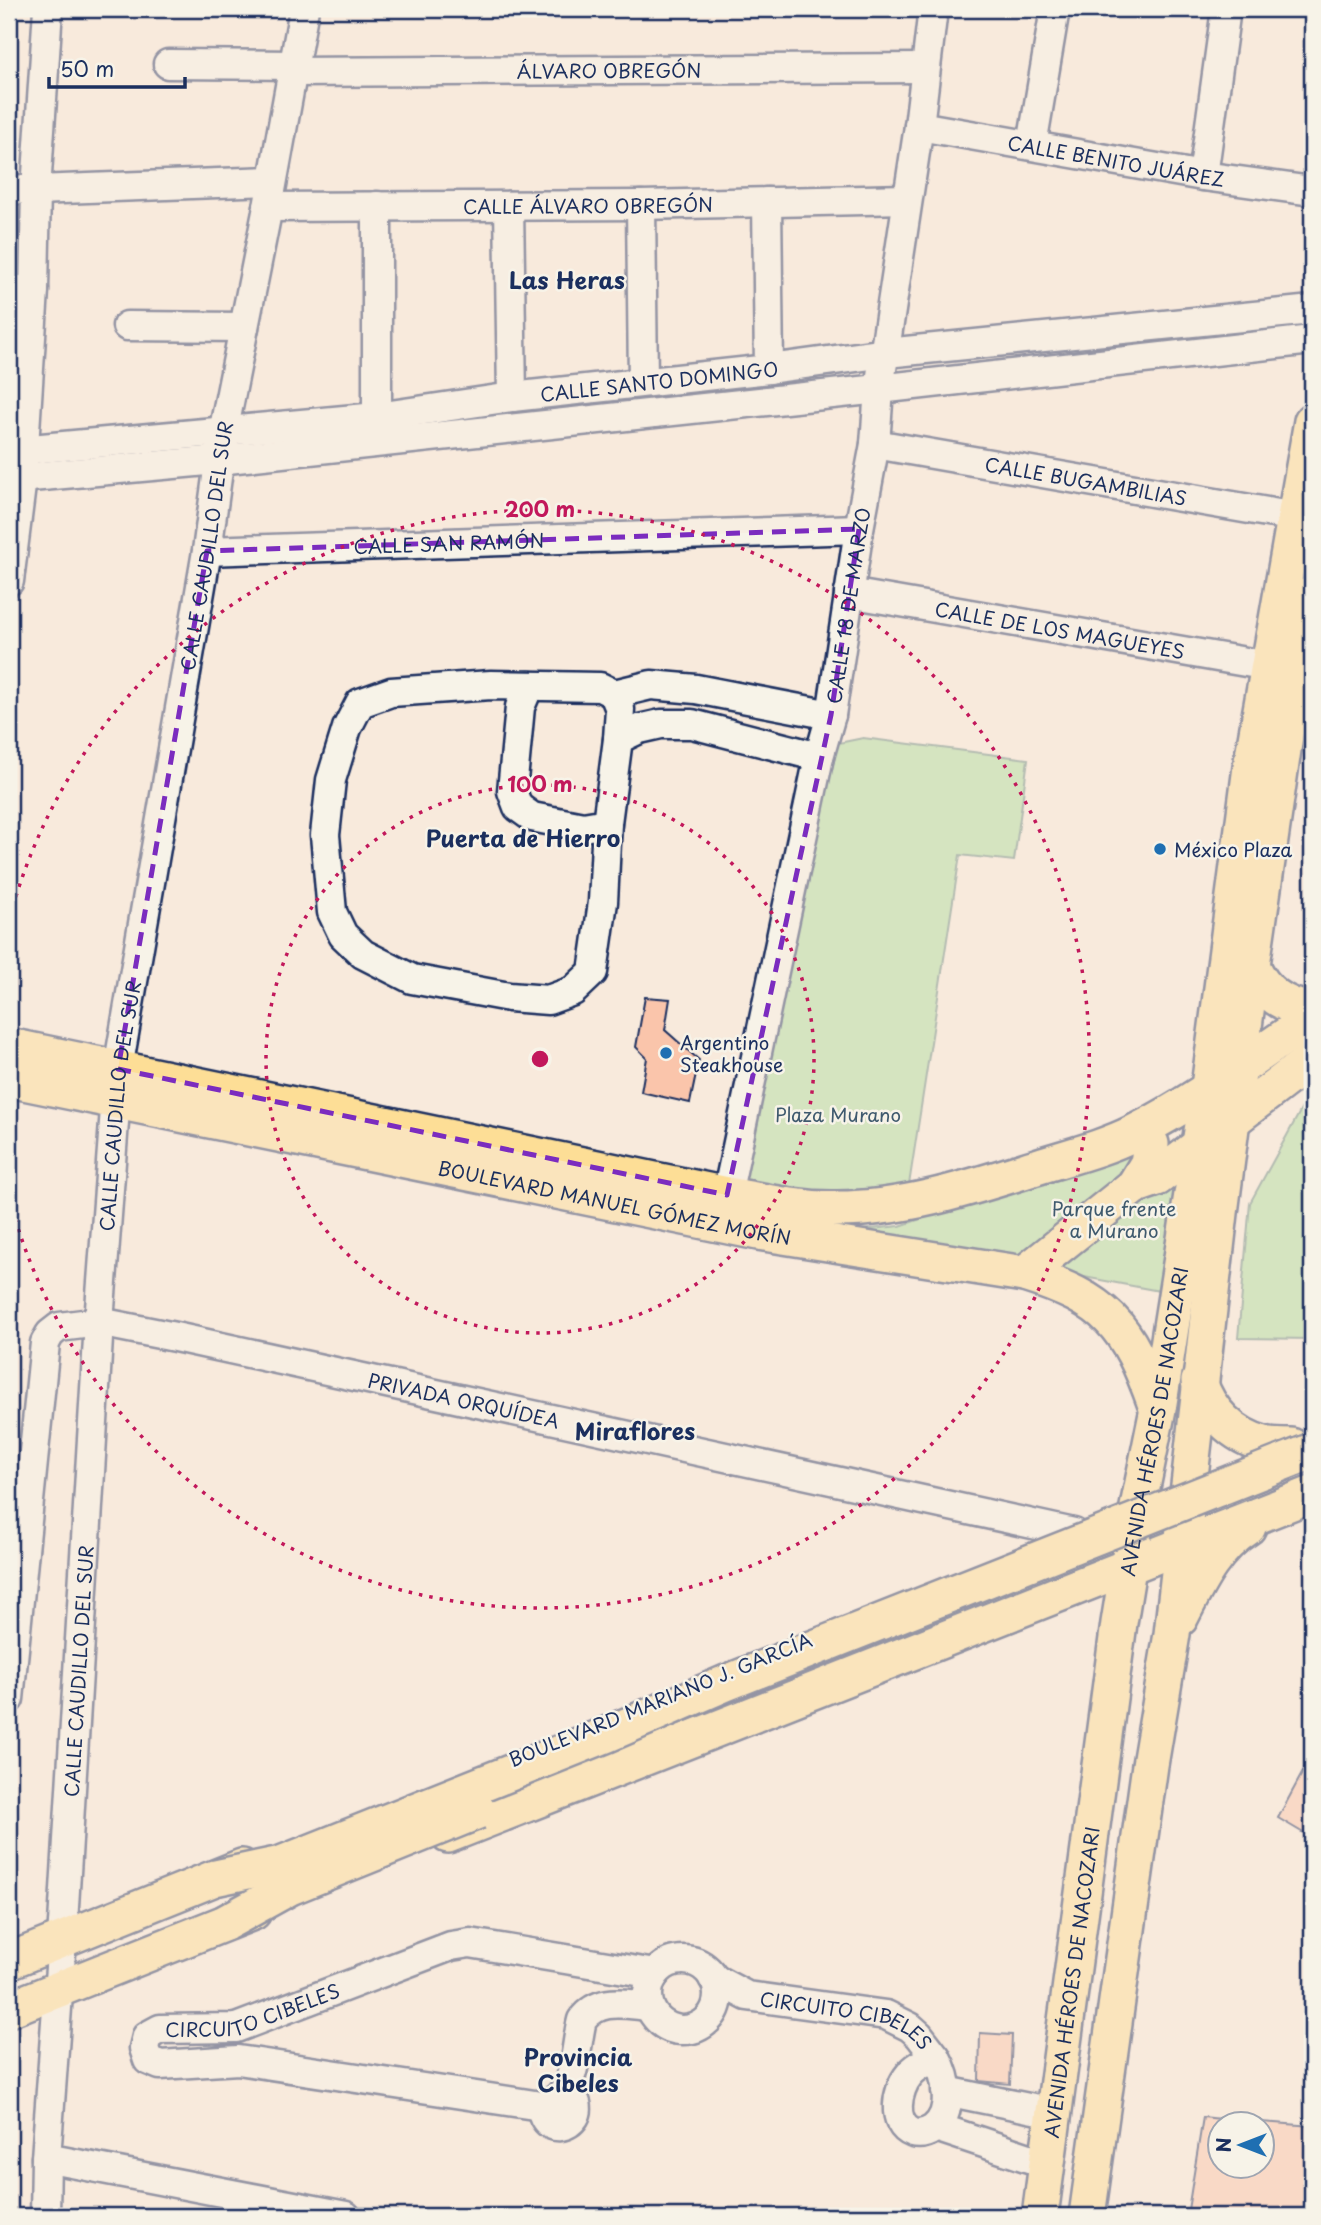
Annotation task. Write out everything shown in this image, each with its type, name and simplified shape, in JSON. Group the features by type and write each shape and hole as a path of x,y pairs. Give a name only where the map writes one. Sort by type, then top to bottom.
{"main road":[{"name":"AVENIDA HÉROES DE NACOZARI","path":"1040,2216 1119,1623 1138,1507 1158,1409 1185,1166 1209,1087 1251,767 1312,421"},
{"name":"AVENIDA HÉROES DE NACOZARI","path":"1087,2216 1150,1765 1172,1634 1199,1381 1185,1166 1232,1121 1312,548"},
{"path":"1252,965 1265,988 1276,998 1287,1004 1312,1010"},
{"name":"BOULEVARD MANUEL GÓMEZ MORÍN","path":"9,1079 117,1084 727,1195 801,1207 867,1208 962,1191 1090,1150 1185,1166 1172,1112 1312,1018"},
{"name":"BOULEVARD MANUEL GÓMEZ MORÍN","path":"9,1046 117,1084 758,1232 1024,1274 1056,1284 1088,1300 1110,1317 1128,1338 1143,1367 1158,1409"},
{"path":"1232,1121 1312,1059"},
{"path":"1024,1274 1134,1186 1244,1144 1268,1112 1312,1066"},
{"path":"1199,1381 1203,1393 1218,1416 1239,1433 1264,1444 1305,1445"},
{"path":"215,1878 281,1864 608,1734 1305,1445"},
{"name":"BOULEVARD MARIANO J. GARCÍA","path":"9,1961 1138,1507 1305,1445"},
{"path":"225,1923 290,1887 620,1753 775,1683 1312,1474"},
{"path":"9,1961 17,2005 1298,1499"},
{"path":"1172,1634 1211,1562 1233,1536 1298,1499"},
{"path":"1069,1591 1092,1600 1111,1613 1119,1623 1126,1609 1133,1603 1150,1603 1165,1617 1172,1634"},
{"path":"866,1616 887,1662"}],"street":[{"path":"9,581 16,450 22,190 48,9"},
{"name":"CALLE CAUDILLO DEL SUR","path":"45,2216 46,2158 59,1988 99,1322 117,1084 207,551 220,446 304,9"},
{"name":"CALLE 18 DE MARZO","path":"727,1195 819,757 831,715 875,443 879,389 919,126 933,9"},
{"path":"1032,145 1055,9"},
{"path":"1203,176 1226,9"},
{"name":"ÁLVARO OBREGÓN","path":"168,64 293,69 925,68"},
{"name":"CALLE BENITO JUÁREZ","path":"919,126 1203,176 1312,191"},
{"name":"CALLE ÁLVARO OBREGÓN","path":"22,190 270,194 377,206 640,205 907,199"},
{"path":"767,202 769,369"},
{"path":"640,205 643,382"},
{"path":"377,206 377,417"},
{"path":"509,206 512,397"},
{"name":"CALLE SANTO DOMINGO","path":"15,479 377,417 512,397 886,354 1312,310"},
{"path":"127,326 244,327"},
{"path":"1133,328 1136,360"},
{"name":"CALLE SANTO DOMINGO","path":"16,450 220,446 879,389 1312,340"},
{"name":"CALLE BUGAMBILIAS","path":"875,443 1296,517"},
{"name":"CALLE SAN RAMÓN","path":"207,551 859,529"},
{"name":"CALLE DE LOS MAGUEYES","path":"849,593 1269,666"},
{"path":"614,694 620,709 607,823 603,902 593,972 573,991 548,1000 509,997 412,979 363,954 343,935 332,912 325,835 331,780 347,728 360,703 391,692 491,685 600,687 614,694 651,685 696,689 831,715"},
{"path":"529,686 520,707 512,791 518,807 532,817 583,827 607,823"},
{"path":"618,739 639,729 661,724 692,724 819,757"},
{"name":"PRIVADA ORQUÍDEA","path":"9,1699 45,1343 50,1334 59,1327 99,1322 1074,1533"},
{"name":"CIRCUITO CIBELES","path":"649,2006 606,2003 588,2012 582,2020 565,2091 557,2099 541,2106 238,2060 160,2065 148,2060 144,2048 147,2036 160,2029 236,2028 451,1947 470,1943 655,1974"},
{"path":"685,1960 706,1969 713,1978 716,2006 704,2023 694,2028 672,2029 654,2016 648,1995 655,1974 663,1966 673,1961 685,1960"},
{"name":"CIRCUITO CIBELES","path":"713,1978 747,1996 886,2015 900,2021 919,2035 936,2057"},
{"name":"CIRCUITO CIBELES","path":"712,2014 747,1996"},
{"path":"236,2028 238,2060"},
{"path":"936,2057 942,2068 946,2091 945,2111 936,2127 917,2134 908,2130 900,2120 898,2099 903,2083 910,2073 936,2057"},
{"path":"946,2091 1053,2113"},
{"path":"936,2127 1047,2164"},
{"path":"46,2158 346,2216"}],"highlighted area":[{"path":"859,529 831,715 727,1195 118,1069 207,551"}],"green space":[{"name":"Plaza Murano","path":"863,738 1028,759 1014,861 960,855 908,1191 809,1199 740,1183 828,755 839,743"},
{"path":"1312,1100 1312,1339 1238,1338 1250,1203 1302,1108"},
{"name":"Parque frente a Murano","path":"1128,1148 1185,1191 1165,1292 842,1232 900,1226"}],"building":[{"name":"Argentino Steakhouse","path":"645,997 670,999 665,1030 699,1060 690,1103 641,1092 647,1058 636,1047"},
{"path":"1312,1755 1312,1838 1278,1818"},
{"path":"980,2033 1012,2035 1010,2084 979,2081"},
{"path":"1203,2117 1206,2117 1206,2180 1276,2180 1276,2123 1312,2126 1312,2216 1187,2216"}],"place":[{"name":"México Plaza","path":"1160,849"},
{"name":"Argentino Steakhouse","path":"666,1053"}],"district":[{"name":"Las Heras","path":"567,279"},
{"name":"Puerta de Hierro","path":"523,837"},
{"name":"Miraflores","path":"635,1430"},
{"name":"Provincia Cibeles","path":"578,2069"}]}
